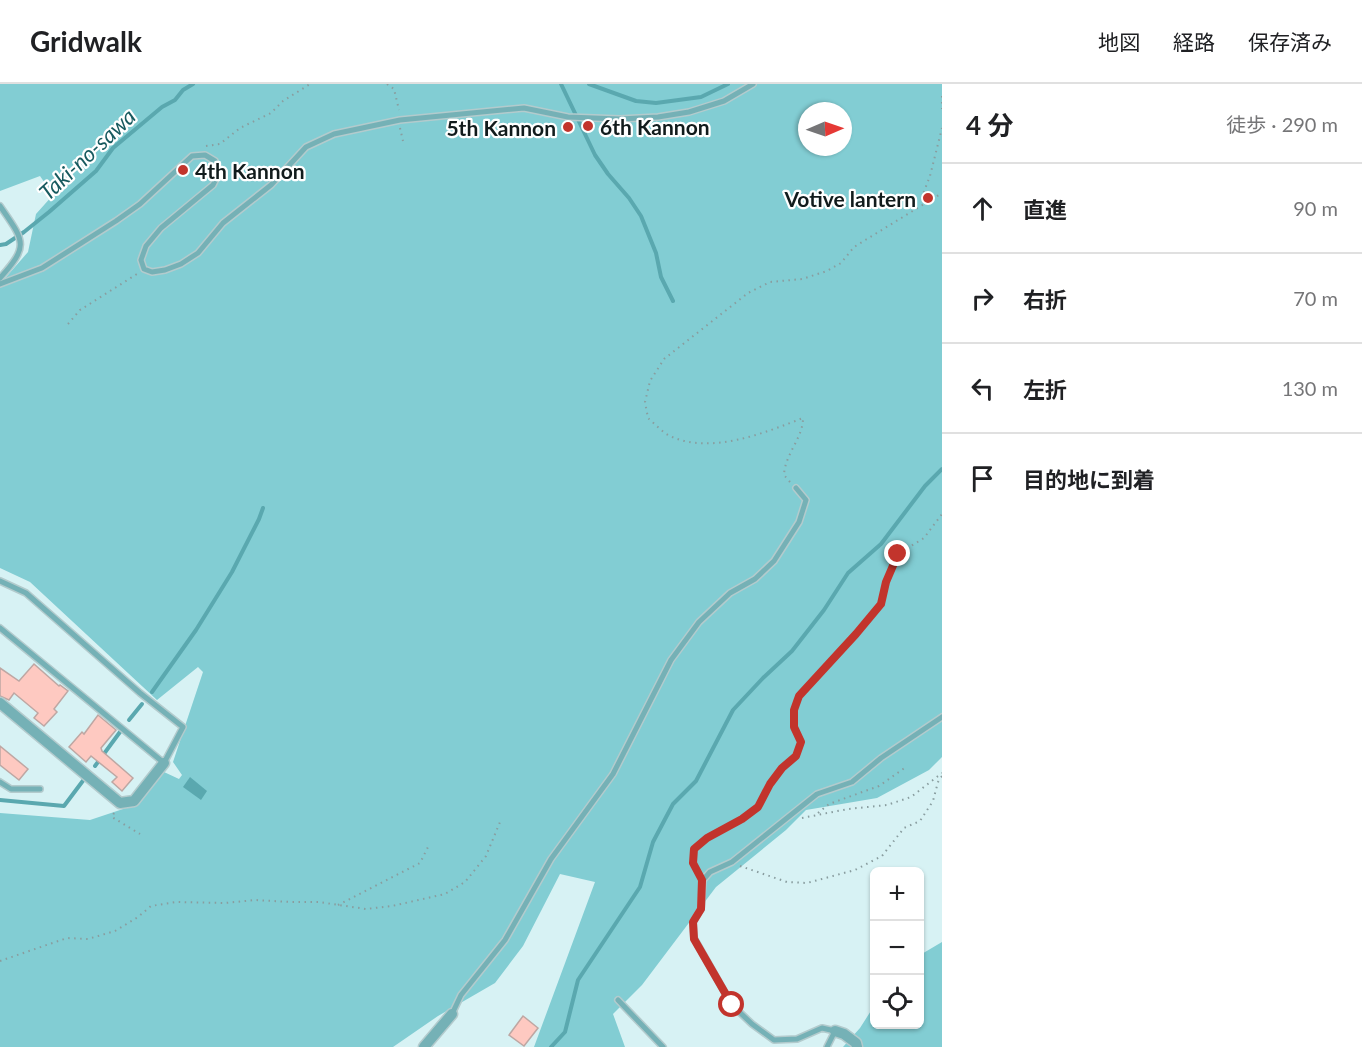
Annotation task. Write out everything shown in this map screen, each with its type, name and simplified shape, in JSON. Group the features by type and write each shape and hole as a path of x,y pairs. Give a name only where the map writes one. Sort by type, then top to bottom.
{"street":[{"path":"0,703 120,803 134,801 164,763"},
{"path":"424,1047 452,1014"},
{"path":"835,1031 850,1038 857,1047"}],"lane":[{"path":"0,284 42,268 116,221 140,204 192,156 205,155 215,161 218,175 213,185 161,228 146,246 141,260 144,269 152,272 165,270 181,264 198,252 223,223 271,185 306,147 334,134 400,120 524,108 568,117 620,119 658,117 689,112 724,100 753,84"},
{"path":"0,207 16,231 21,248 18,256 0,278"},
{"path":"452,1014 461,995 505,940 551,859 613,774 671,660 699,621 730,593 755,579 774,561 799,522 806,500 796,488"},
{"path":"0,581 26,593 140,693 183,727 164,763 0,628"},
{"path":"826,1047 835,1031 822,1028 797,1039 774,1040 732,1005 694,939 693,922 701,909 702,880 710,872 732,862 817,794 852,782 881,758 942,717"},
{"path":"0,782 11,789 40,789"},
{"path":"618,1000 663,1047"}],"path":[{"path":"199,155 206,146 220,144 240,128 271,113 283,101 310,84"},
{"path":"942,96 942,109"},
{"path":"928,203 923,194 942,128"},
{"path":"796,488 784,475 785,463 803,427 803,418 760,435 726,442 691,442 670,435 648,418 645,402 650,381 664,359 748,293 770,282 802,279 827,271 841,263 854,247 942,193"},
{"path":"68,324 88,304 144,269"},
{"path":"702,880 693,863 694,849 707,838 742,819 758,807 770,784 782,768 796,756 801,742 794,727 794,710 799,696 881,604 886,582 898,554 924,538 942,514"},
{"path":"816,815 829,804 879,786 906,767"},
{"path":"782,822 848,809 887,805 911,797 942,774"},
{"path":"732,862 754,872 787,882 807,883 855,870 882,856 904,828 920,821 933,801 942,774"},
{"path":"120,803 112,817 140,834"},
{"path":"0,961 67,938 88,939 115,931 151,906 176,902 225,903 255,900 292,903 319,902 366,909 392,906 445,894 465,882 486,856 500,822"},
{"path":"338,905 420,863 428,847"}],"shaded area":[{"path":"0,84 942,84 942,757 929,770 877,798 806,810 786,830 716,887 642,985 613,1014 625,1047 534,1047 595,882 560,874 523,946 495,983 438,1016 393,1047 0,1047 0,813 90,820 138,804 164,772 179,779 182,775 173,762 203,672 198,667 157,700 30,582 0,568 0,284 28,252 36,214 53,195 40,176 0,191"},
{"path":"190,777 207,791 201,800 183,787"},
{"path":"942,942 942,1047 843,1047 870,1012 870,1029 924,1029 924,953"}],"building":[{"path":"34,664 68,691 54,709 57,712 44,726 34,718 38,713 14,693 9,700 0,696 0,668 19,681"},
{"path":"98,715 116,730 101,748 102,751 133,778 122,791 112,782 117,777 91,756 86,762 69,747 82,732 84,734"},
{"path":"0,746 28,769 19,780 0,765"},
{"path":"523,1016 538,1028 524,1046 509,1035"}],"waterway":[{"name":"Taki-no-sawa","path":"0,245 6,244 24,232 49,212 96,171 113,148 193,84"},
{"path":"561,84 595,155 641,216 656,253 661,277 673,301"},
{"name":"Taki-no-sawa","path":"589,84 636,101 656,103 701,97 728,84"},
{"path":"551,1047 565,1032 578,980 640,887 653,842 673,804 696,781 733,710 792,651 824,610 848,573 881,544 925,486 942,469"},
{"path":"152,692 196,630 232,572 263,508"},
{"path":"129,720 142,704"},
{"path":"95,766 120,732"},
{"path":"0,800 64,806 85,778"}],"place":[{"name":"6th Kannon","path":"588,126"},
{"name":"5th Kannon","path":"568,127"},
{"name":"4th Kannon","path":"183,170"},
{"name":"Votive lantern","path":"928,198"}],"route":[{"path":"732,1005 694,939 693,922 701,909 702,880 693,863 694,849 707,838 742,819 758,807 770,784 782,768 796,756 801,742 794,727 794,710 799,696 881,604 886,582 898,554"}]}
